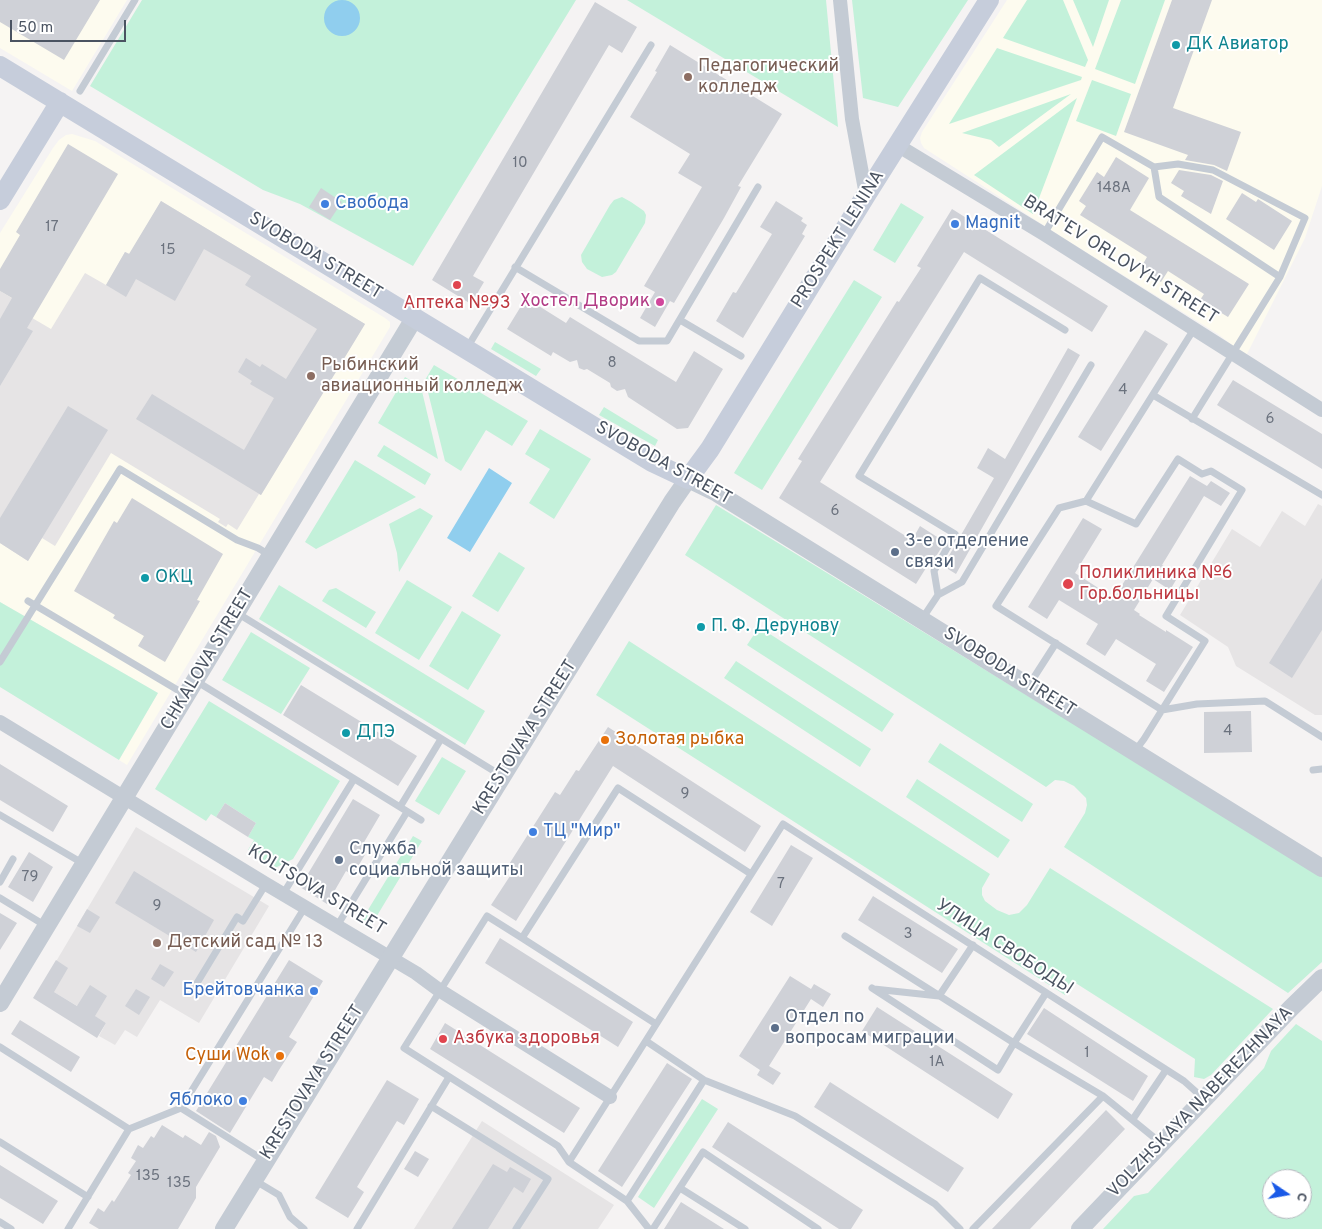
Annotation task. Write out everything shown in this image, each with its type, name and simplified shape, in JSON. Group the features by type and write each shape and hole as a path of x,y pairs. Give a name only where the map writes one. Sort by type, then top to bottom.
{"main road":[{"name":"PROSPEKT LENINA","path":"688,479 710,449 897,145 989,0"},
{"name":"SVOBODA STREET","path":"0,66 652,462 688,479"},
{"path":"0,200 60,102"}],"street":[{"path":"840,0 852,119 866,195"},
{"name":"BRAT'EV ORLOVYH STREET","path":"897,145 1044,234 1233,355 1321,407"},
{"name":"CHKALOVA STREET","path":"0,1003 415,317"},
{"name":"SVOBODA STREET","path":"688,479 717,493 1322,868"},
{"name":"KRESTOVAYA STREET","path":"224,1229 390,957 688,479"},
{"name":"KOLTSOVA STREET","path":"0,722 390,957 439,990 610,1097"},
{"name":"VOLZHSKAYA NABEREZHNAYA","path":"1080,1229 1322,978"}],"lane":[{"path":"80,91 135,0"},
{"path":"467,348 651,45"},
{"path":"1044,234 1102,138 1154,166 1178,164 1212,170 1305,218 1280,277 1192,419"},
{"path":"1154,166 1159,197 1280,277"},
{"path":"515,268 639,341 667,341 758,187"},
{"path":"938,595 934,571 955,534 859,476 980,278 1065,330"},
{"path":"680,320 740,356"},
{"path":"1086,501 1194,329"},
{"path":"922,619 938,595 962,582 1090,365"},
{"path":"1153,395 1322,496"},
{"path":"1135,752 1162,710 1205,640 1166,616 1242,490 1211,471 1202,474 1178,459 1136,524 1086,501 1059,508 996,606 1162,710 1197,704 1265,701 1322,736"},
{"path":"0,662 31,603 120,469 237,540 258,548 271,556"},
{"path":"31,603 191,688 354,779 421,820"},
{"path":"237,613 502,776"},
{"path":"1029,686 1056,644"},
{"path":"400,807 442,739"},
{"path":"1313,770 1322,769"},
{"path":"283,894 354,779"},
{"path":"522,938 618,788 752,874 569,1162"},
{"path":"338,926 407,812"},
{"path":"0,814 85,864"},
{"name":"УЛИЦА СВОБОДЫ","path":"752,874 783,824 1184,1081 1205,1100"},
{"path":"0,882 13,859"},
{"path":"194,988 237,917 244,921 266,884"},
{"path":"0,898 46,927"},
{"path":"68,1229 129,1129 181,1108 305,907"},
{"path":"649,1229 627,1201 569,1162 558,1146 404,1048 487,916 656,1024"},
{"path":"845,936 1014,1044 1103,1096 1163,1144"},
{"path":"939,996 973,945"},
{"path":"939,996 872,988 998,1070 1046,993"},
{"path":"646,1041 704,1080 794,1116 935,1204 960,1229"},
{"path":"0,1047 129,1129"},
{"path":"1133,1120 1166,1070"},
{"path":"357,1229 449,1077"},
{"path":"627,1201 704,1080"},
{"path":"973,1229 1103,1096"},
{"path":"431,1106 548,1180 516,1229"},
{"path":"181,1108 266,1161"},
{"path":"0,1142 88,1197"},
{"path":"653,1229 703,1152 818,1229"},
{"path":"254,1180 279,1195 290,1217 304,1229"},
{"path":"680,1188 745,1229"},
{"path":"0,1222 11,1229"}],"shaded area":[{"path":"0,0 127,0 72,91 0,48"},
{"path":"1007,0 1322,0 1322,186 1305,238 1246,356 1218,334 924,148 920,138 922,132"},
{"path":"72,134 95,141 390,322 390,327 127,765 119,760 158,693 0,602 0,233 53,148 59,140 66,135"},
{"path":"161,201 365,324 261,495 259,494 237,530 228,524 226,527 218,522 220,519 111,453 55,546 42,538 28,561 0,543 0,291 25,306 22,312 51,329 85,273 106,285 125,252 130,254"},
{"path":"1318,504 1322,506 1322,715 1315,715 1236,666 1228,647 1180,615 1232,529 1260,547 1282,511 1305,526"},
{"name":"Детский сад № 13","path":"136,827 269,906 199,1023 160,1000 137,1037 125,1030 115,1045 99,1036 106,1023 42,985"},
{"path":"482,1121 614,1205 598,1229 414,1229"}],"green space":[{"path":"142,0 576,0 413,266 300,204 263,190 90,86"},
{"path":"627,0 826,0 838,127"},
{"path":"852,0 968,0 898,107 863,98"},
{"path":"1027,0 1063,0 1088,60 1085,67 1003,38"},
{"path":"1073,0 1109,0 1093,47"},
{"path":"1121,0 1165,0 1135,84 1095,69"},
{"path":"997,48 1082,77 1081,80 949,124"},
{"path":"1092,80 1131,94 1116,136 1076,121"},
{"path":"1071,94 999,147 991,140 962,133"},
{"path":"1077,98 1033,214 974,175"},
{"path":"622,197 644,211 646,215 645,223 616,272 602,277 587,269 582,262 581,255 610,205 614,200"},
{"path":"901,203 924,217 895,263 873,250"},
{"path":"854,280 882,297 762,490 734,473"},
{"path":"495,342 541,369 536,376 491,349"},
{"path":"434,365 528,421 512,446 486,430 461,471 445,461 425,380"},
{"path":"405,377 421,387 438,459 378,423"},
{"path":"604,407 658,440 655,446 599,415"},
{"path":"540,429 591,459 554,519 529,503 550,469 525,454"},
{"path":"384,445 431,474 425,485 377,456"},
{"path":"355,460 416,497 316,549 305,542"},
{"path":"716,505 1322,876 1322,962 1288,993 1064,847 1085,813 1087,805 1086,798 1074,786 1064,781 1055,780 1046,787 685,555"},
{"path":"420,508 433,516 399,572 397,553 389,524"},
{"path":"499,552 525,568 498,612 472,596"},
{"path":"407,580 452,607 419,660 375,633"},
{"path":"279,585 485,711 465,745 259,619"},
{"path":"336,588 376,612 366,628 322,601 329,590"},
{"path":"0,602 158,693 119,760 0,687"},
{"path":"462,611 501,635 468,690 429,666"},
{"path":"759,627 894,714 882,732 747,645"},
{"path":"251,632 310,668 281,714 222,680"},
{"path":"629,641 990,874 982,888 982,895 985,901 997,910 1009,915 1019,913 1027,905 1050,868 1273,1009 1211,1075 1204,1079 1194,1077 1195,1059 1074,982 1065,995 596,695"},
{"path":"736,661 871,749 860,767 724,678"},
{"path":"209,701 340,781 293,859 275,868 248,850 254,840 248,837 256,823 225,803 216,817 211,814 206,821 155,789"},
{"path":"940,743 1033,804 1022,822 928,762"},
{"path":"442,757 466,771 439,815 415,801"},
{"path":"917,779 1010,840 998,858 906,797"},
{"path":"413,836 422,841 369,929 360,923"},
{"path":"1296,1024 1322,1041 1322,1229 1103,1229 1134,1196 1148,1193 1264,1068 1271,1051"},
{"path":"702,1099 718,1109 654,1208 638,1197"}],"water":[{"path":"342,0 349,1 355,5 359,11 359,25 355,31 349,35 342,36 335,35 329,31 325,25 324,18 325,11 329,5 335,1"},
{"path":"489,468 512,483 470,552 447,538"}],"building":[{"path":"0,0 100,0 64,60 0,22"},
{"name":"ДК Авиатор","path":"1172,0 1212,0 1173,108 1241,132 1227,171 1214,165 1185,160 1188,155 1124,132"},
{"path":"595,2 637,27 622,53 609,45 473,276 484,282 471,304 432,280"},
{"name":"Педагогический колледж","path":"670,45 782,114 738,186 741,187 674,303 670,301 655,327 640,318 655,292 644,286 702,187 678,173 690,154 630,117 657,72 655,71"},
{"path":"68,144 118,174 27,328 33,331 0,386 0,319 12,298 0,291 0,269 20,235 16,232"},
{"path":"1116,157 1149,178 1130,210 1249,284 1228,317 1200,300 1204,294 1168,271 1161,282 1140,269 1147,257 1080,215 1086,206 1079,201 1097,172 1104,177"},
{"path":"1179,170 1211,175 1223,181 1211,214 1181,196 1184,191 1171,183"},
{"name":"Свобода","path":"321,188 342,202 330,220 309,207"},
{"path":"1242,193 1256,202 1258,199 1292,221 1274,250 1226,219"},
{"name":"Рыбинский авиационный колледж","path":"161,201 365,324 261,495 136,419 152,394 244,450 274,398 250,384 252,381 238,372 246,358 260,367 262,364 286,379 317,329 245,285 251,276 204,249 175,301 136,279 126,297 106,285 125,252 129,254"},
{"path":"776,201 803,218 801,221 807,225 802,234 805,236 743,338 716,321 733,292 736,293 772,234 760,227"},
{"path":"952,209 1108,306 1092,332 964,252 820,482 912,540 920,526 945,542 916,584 779,498 802,461 798,459 897,301 899,302 921,268 917,266"},
{"path":"526,298 566,323 570,317 676,382 694,351 723,369 688,428 677,429 628,397 625,389 617,391 611,387 610,383 587,369 579,368 577,360 570,362 553,352 551,356 507,329"},
{"path":"1145,330 1168,344 1101,451 1078,437"},
{"path":"1068,348 1080,355 956,574 943,566 994,478 977,468 988,448 1005,459"},
{"path":"1233,380 1322,434 1322,469 1217,405"},
{"path":"68,406 108,430 28,561 0,543 0,518"},
{"name":"Поликлиника №6 Гор.больницы","path":"1190,476 1207,486 1211,481 1230,493 1221,506 1204,496 1162,565 1179,575 1170,590 1153,579 1134,610 1166,632 1166,630 1193,647 1164,692 1146,681 1156,664 1116,639 1105,656 1086,644 1098,624 1059,600 1047,619 1028,607 1083,518 1102,529 1075,573 1114,598"},
{"name":"ОКЦ","path":"132,498 223,554 197,600 200,601 165,662 138,646 144,636 113,618 115,615 74,591 114,521 117,523"},
{"path":"1322,578 1322,630 1292,678 1269,663"},
{"name":"ДПЭ","path":"301,685 417,756 398,786 283,715"},
{"path":"1251,711 1252,752 1204,753 1204,712"},
{"path":"608,727 761,826 745,852 613,766 516,921 491,905 512,873 506,869 555,792 560,795 576,770 579,771"},
{"path":"0,764 68,806 53,832 0,800"},
{"name":"Служба социальной защиты","path":"353,799 380,815 363,844 369,848 353,875 346,871 327,904 300,887"},
{"path":"225,803 256,823 248,837 216,817"},
{"path":"791,845 813,858 772,926 750,912"},
{"path":"29,852 53,867 33,902 8,887"},
{"path":"134,871 214,920 196,952 115,903"},
{"path":"873,896 958,949 942,973 858,920"},
{"path":"87,909 100,917 90,933 77,926"},
{"path":"0,913 17,923 0,950"},
{"path":"500,938 633,1022 618,1047 485,963"},
{"path":"56,960 68,968 54,992 77,1006 90,985 107,996 95,1016 106,1023 97,1038 33,998"},
{"path":"289,960 323,981 289,1037 297,1042 272,1082 264,1077 230,1133 196,1111"},
{"path":"160,964 174,972 164,987 151,979"},
{"name":"Отдел по вопросам миграции","path":"790,976 811,989 814,984 831,994 823,1007 811,999 769,1066 781,1073 773,1085 757,1075 760,1070 739,1056"},
{"path":"136,989 150,997 139,1015 125,1006"},
{"path":"877,1007 1013,1094 998,1119 862,1031"},
{"path":"1044,1008 1148,1076 1133,1101 1027,1034"},
{"path":"20,1020 80,1057 71,1072 11,1034"},
{"path":"445,1023 580,1108 564,1133 430,1049"},
{"path":"667,1063 692,1079 622,1187 598,1171"},
{"path":"387,1080 419,1099 404,1125 397,1121 357,1187 364,1192 348,1218 315,1198"},
{"path":"830,1082 964,1168 948,1192 814,1107"},
{"path":"1106,1110 1125,1129 1030,1229 992,1229"},
{"path":"728,1122 863,1210 851,1229 839,1229 712,1147"},
{"path":"162,1125 183,1138 185,1135 201,1145 209,1132 216,1136 220,1147 196,1187 196,1198 178,1229 99,1229 89,1223 98,1208 104,1212 112,1200 114,1202 131,1175 128,1173 136,1161 131,1158 138,1145 143,1148 151,1136 154,1138"},
{"path":"415,1151 429,1159 418,1177 404,1169"},
{"path":"493,1164 507,1172 510,1167 531,1179 523,1193 514,1187 488,1229 452,1229"},
{"path":"0,1165 58,1201 43,1224 0,1198"},
{"path":"681,1202 724,1229 664,1229"}],"place":[{"name":"ДК Авиатор","path":"1176,45"},
{"name":"Педагогический колледж","path":"688,77"},
{"name":"Свобода","path":"325,204"},
{"name":"Magnit","path":"955,224"},
{"name":"Аптека №93","path":"457,285"},
{"name":"Хостел Дворик","path":"660,302"},
{"name":"Рыбинский авиационный колледж","path":"311,376"},
{"name":"3-е отделение связи","path":"895,552"},
{"name":"ОКЦ","path":"145,578"},
{"name":"Поликлиника №6 Гор.больницы","path":"1068,584"},
{"name":"П. Ф. Дерунову","path":"701,627"},
{"name":"ДПЭ","path":"346,733"},
{"name":"Золотая рыбка","path":"605,740"},
{"name":"ТЦ \"Мир\"","path":"533,832"},
{"name":"Служба социальной защиты","path":"339,860"},
{"name":"Детский сад № 13","path":"157,943"},
{"name":"Брейтовчанка","path":"314,991"},
{"name":"Отдел по вопросам миграции","path":"775,1028"},
{"name":"Азбука здоровья","path":"443,1039"},
{"name":"Суши Wok","path":"280,1056"},
{"name":"Яблоко","path":"243,1101"}]}
